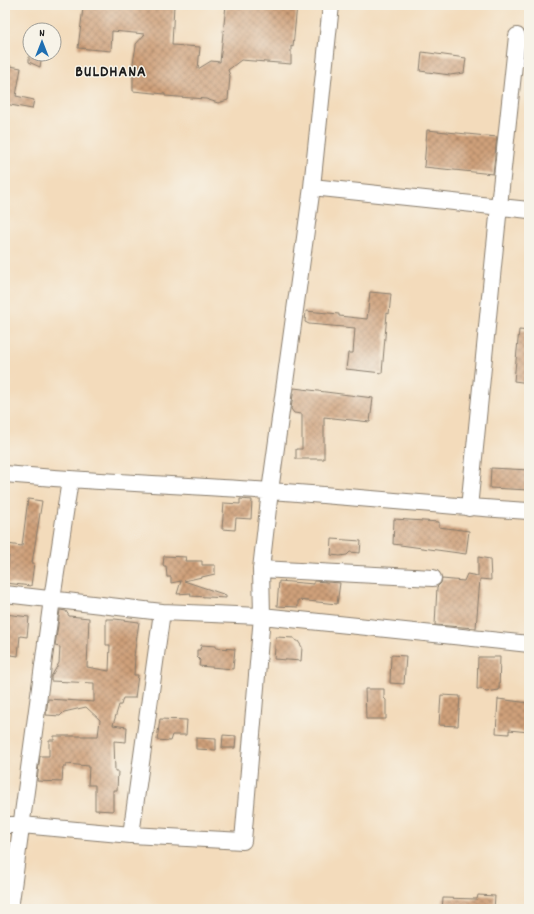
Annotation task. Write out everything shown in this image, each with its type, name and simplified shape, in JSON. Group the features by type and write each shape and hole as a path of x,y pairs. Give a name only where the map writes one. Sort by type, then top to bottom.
{"street":[{"path":"5,825 22,825 131,835 243,841 262,616 261,569 270,491 312,187 331,5"},
{"path":"469,508 517,36"},
{"path":"312,187 529,210"},
{"path":"5,474 70,480 270,491 469,508 529,511"},
{"path":"10,909 52,599 70,480"},
{"path":"261,569 433,578"},
{"path":"5,594 162,612 262,616 529,644"},
{"path":"131,835 162,612"}],"building":[{"path":"88,5 174,5 172,45 200,47 198,69 211,61 220,62 226,5 297,5 293,47 291,46 291,64 241,60 228,70 230,76 228,100 218,103 206,99 165,96 165,94 133,91 133,63 136,44 145,34 112,31 111,51 78,48 83,8"},
{"path":"422,52 466,58 464,73 450,75 420,71"},
{"path":"29,62 41,62 40,67"},
{"path":"5,65 21,68 16,96 34,100 32,109 5,104"},
{"path":"427,130 497,137 493,174 424,167"},
{"path":"370,292 391,294 389,314 387,313 382,373 346,369 348,353 353,353 355,328 309,324 305,322 306,311 339,314 339,316 367,319"},
{"path":"519,330 529,331 529,383 514,381"},
{"path":"294,388 373,398 370,422 324,417 324,459 296,459 296,449 302,449 302,414 294,413 291,409"},
{"path":"491,468 529,470 529,490 490,488"},
{"path":"28,499 42,501 32,563 34,563 31,586 6,583 9,556 6,556 7,544 22,546"},
{"path":"240,499 252,500 251,519 236,518 235,530 222,529 224,503 240,504"},
{"path":"394,519 439,522 439,527 469,531 466,554 393,544"},
{"path":"332,539 361,541 360,553 350,552 347,555 331,555"},
{"path":"164,556 186,557 185,561 202,561 202,565 215,565 215,574 184,581 226,595 226,598 190,596 191,593 177,594 181,581 171,583 171,577 167,577 166,566 163,566"},
{"path":"478,557 490,559 491,580 480,579 476,628 435,625 437,587 441,583 442,579 464,581 467,574 478,576"},
{"path":"279,581 314,584 314,581 340,583 337,604 298,600 298,607 277,606"},
{"path":"60,610 66,611 69,616 89,618 87,667 109,671 110,645 106,645 106,619 139,622 134,656 134,675 138,675 135,698 123,698 121,705 119,705 113,725 127,727 126,742 114,741 115,771 118,771 117,790 113,790 113,811 95,810 95,785 88,785 89,766 66,764 66,767 63,767 62,782 37,781 40,756 49,756 49,740 54,740 54,736 98,736 100,720 86,707 64,712 60,716 46,715 48,699 94,702 94,683 51,681 51,677 59,663 60,647 55,646"},
{"path":"5,614 29,617 27,637 20,636 18,656 5,654"},
{"path":"276,637 294,638 298,641 302,647 301,661 274,659"},
{"path":"201,645 216,646 216,648 235,649 233,669 199,666 200,660 197,657 197,650 200,650"},
{"path":"391,655 406,656 404,684 390,683"},
{"path":"478,657 500,657 499,690 486,692 482,689 477,689"},
{"path":"365,689 384,689 384,698 386,700 386,719 366,719"},
{"path":"441,695 460,696 458,726 439,725"},
{"path":"498,699 529,703 529,732 509,730 509,734 496,733"},
{"path":"160,719 187,720 186,735 172,735 170,741 157,740"},
{"path":"223,735 236,736 235,748 222,748"},
{"path":"196,738 216,739 216,750 196,749"},
{"path":"478,895 495,896 494,909 442,909 443,898 477,899"}],"district":[{"name":"BULDHANA","path":"111,72"}]}
